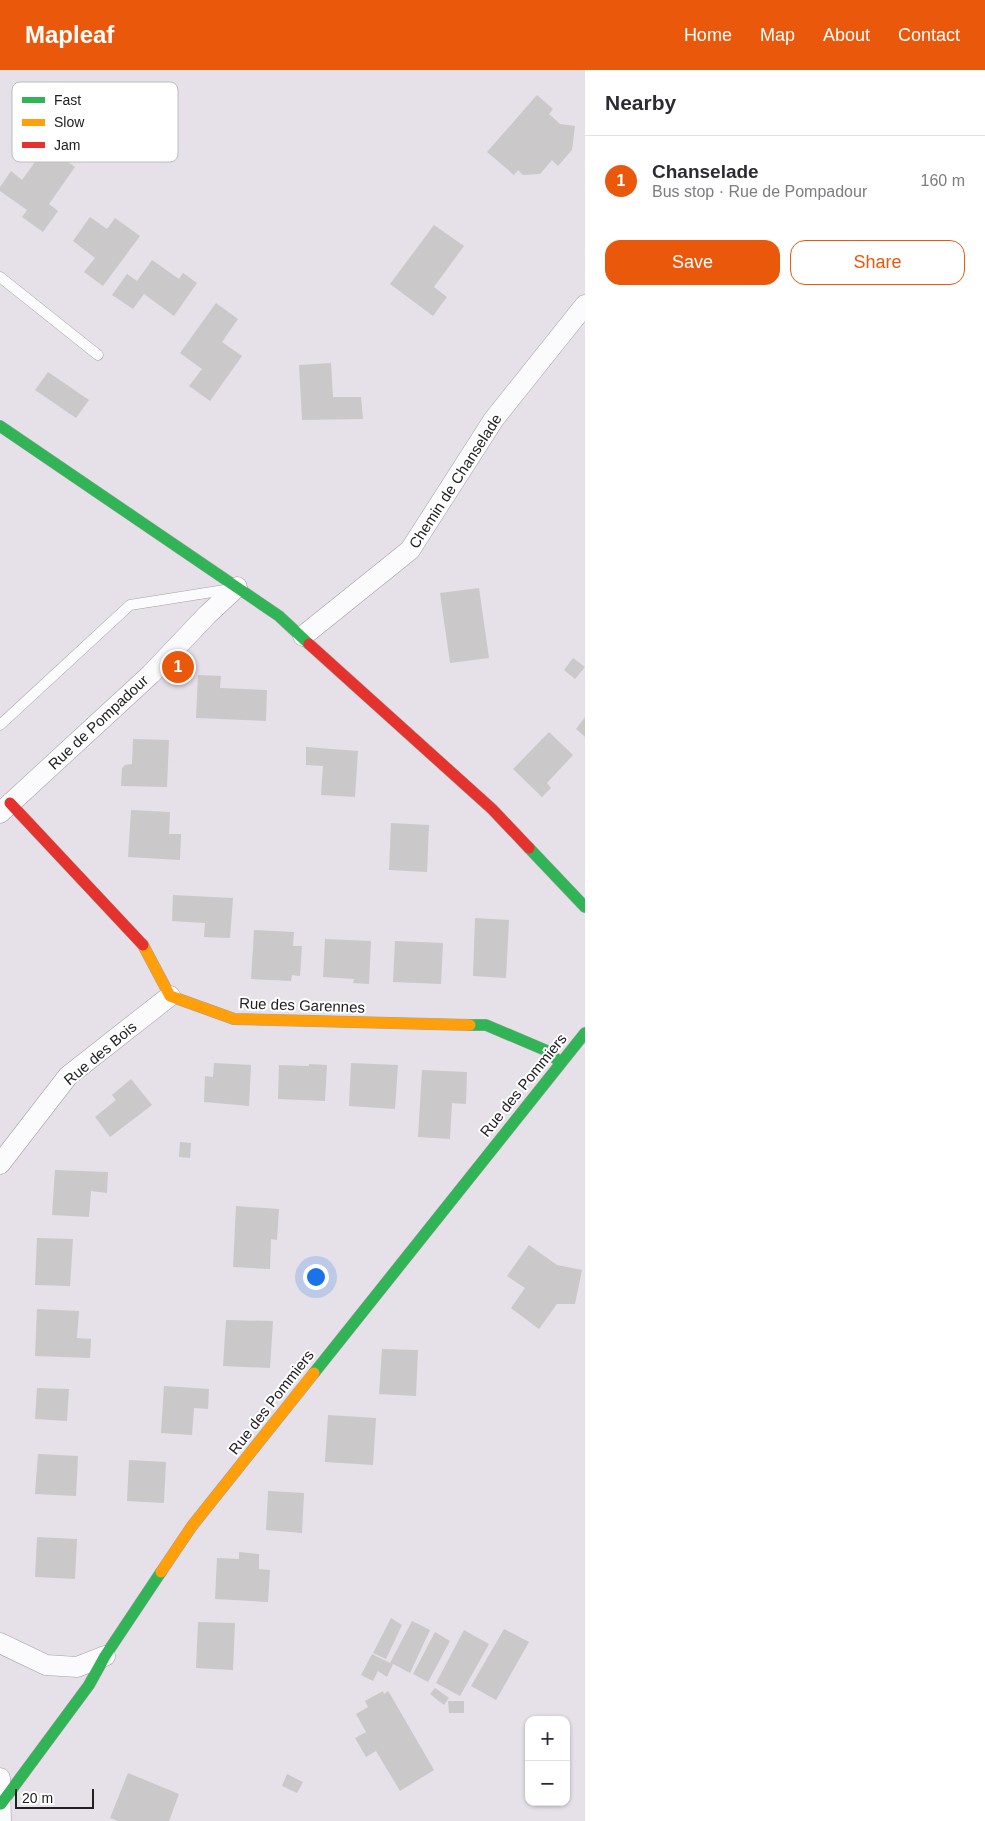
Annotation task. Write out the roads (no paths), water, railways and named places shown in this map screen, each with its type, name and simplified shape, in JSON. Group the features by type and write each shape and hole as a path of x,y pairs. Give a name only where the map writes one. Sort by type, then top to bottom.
{"street":[{"name":"Chemin de Chanselade","path":"303,636 410,550 494,419 585,305"},
{"path":"0,426 279,616 492,808 585,907"},
{"name":"Rue de Pompadour","path":"5,808 151,674 226,596 237,588"},
{"path":"5,808 141,942 170,996"},
{"name":"Rue des Garennes","path":"170,996 234,1019 486,1025 545,1050 560,1062"},
{"name":"Rue des Bois","path":"0,1164 68,1076 170,996"},
{"name":"Rue des Pommiers","path":"1,1804 90,1685 105,1656 192,1526 585,1032"},
{"path":"0,1643 46,1665 77,1667 105,1656"},
{"path":"0,1778 0,1821"}],"lane":[{"path":"0,276 98,355"},
{"path":"0,725 130,605 237,588"}],"place":[{"name":"Chanselade","path":"178,667"}]}
